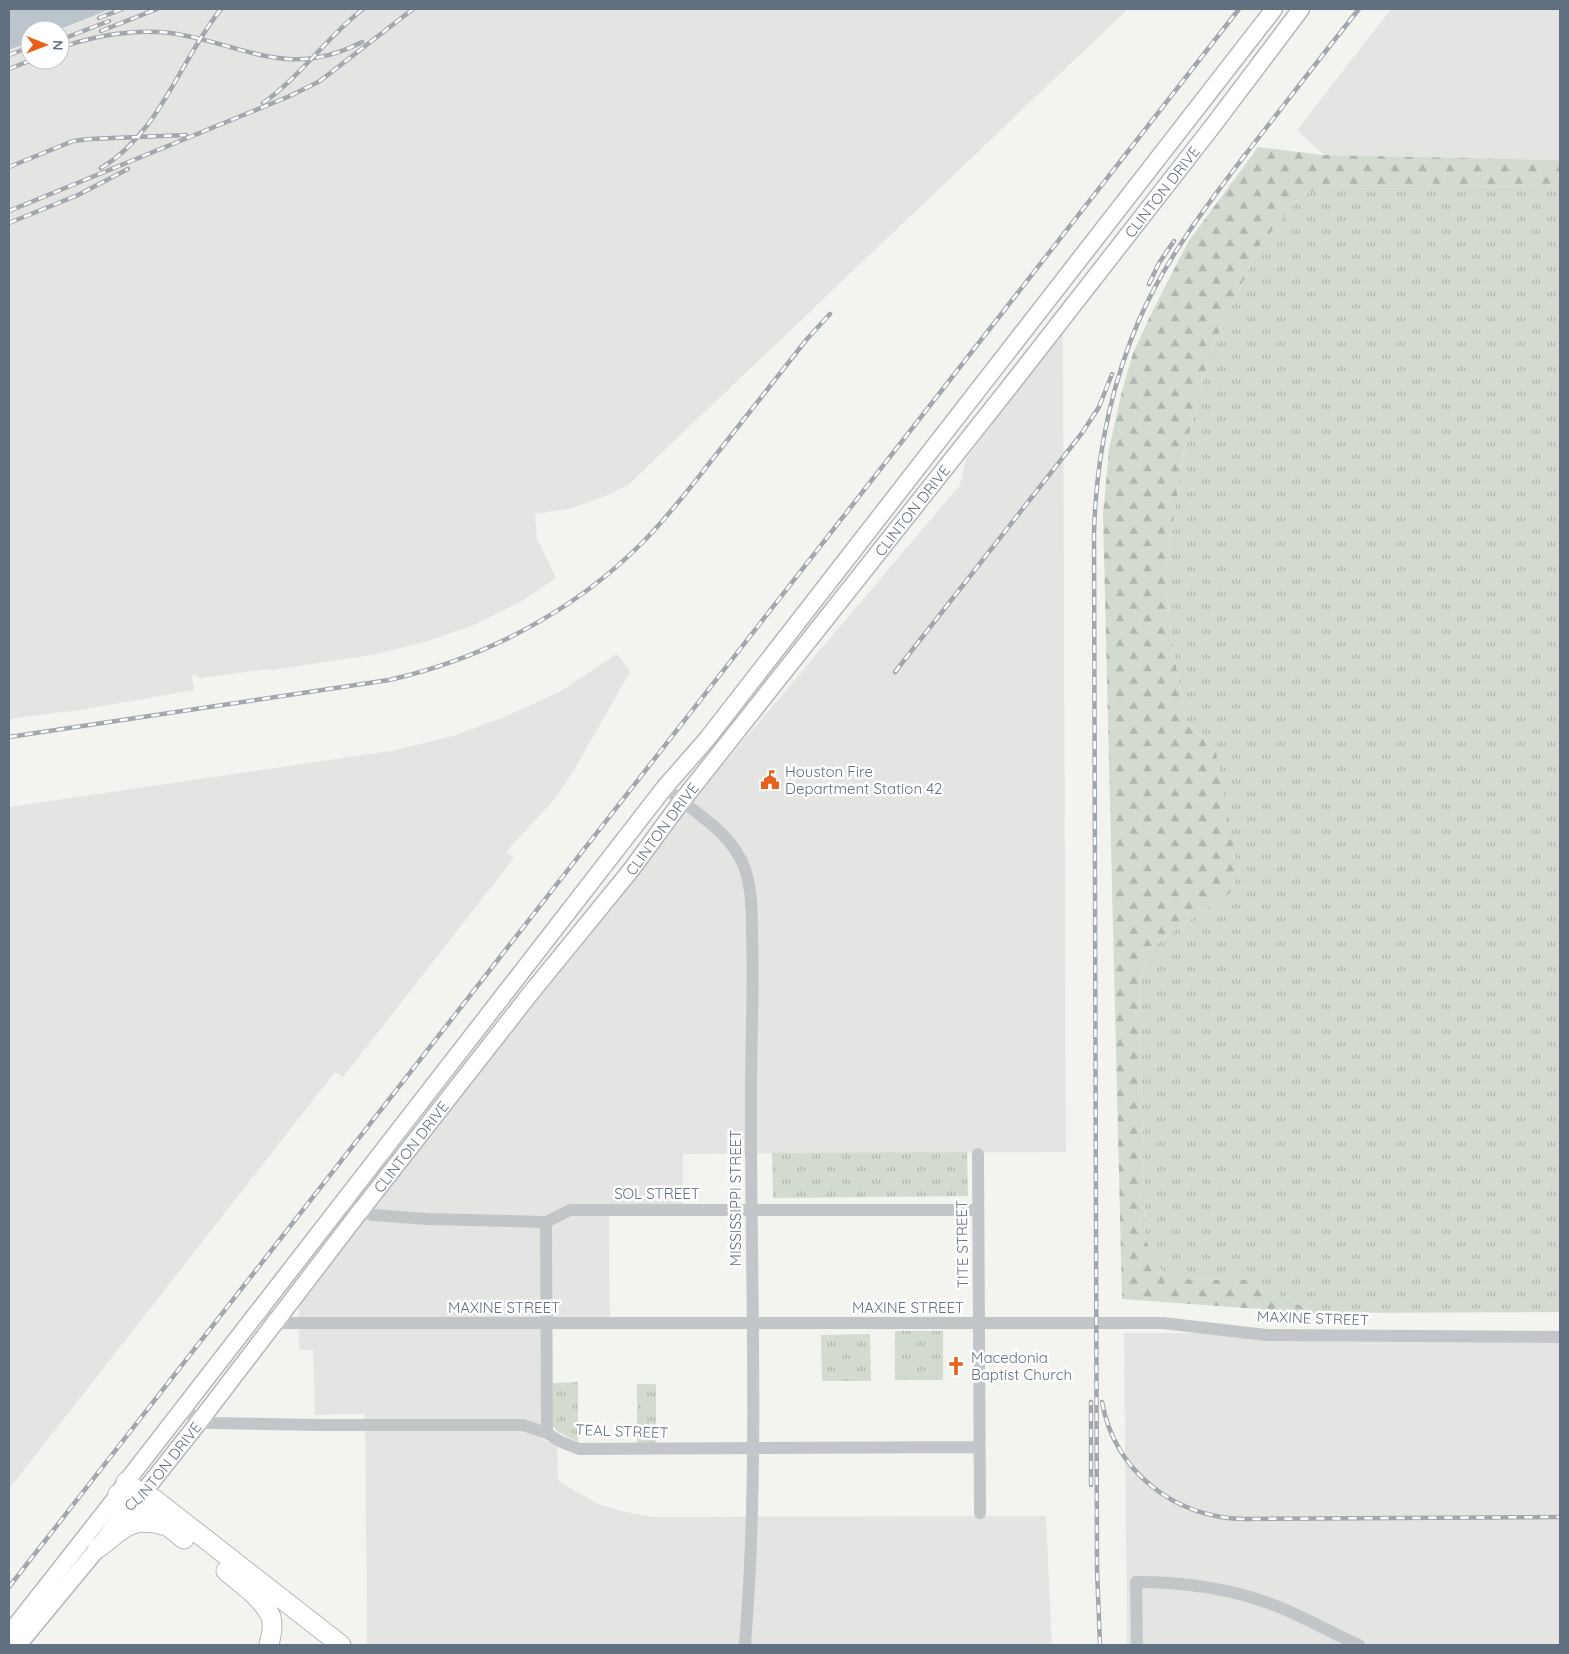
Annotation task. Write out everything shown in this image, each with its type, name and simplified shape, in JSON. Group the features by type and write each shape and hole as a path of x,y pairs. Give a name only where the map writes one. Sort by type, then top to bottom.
{"highway":[{"path":"129,1493 254,1594 271,1616 269,1645"},
{"path":"129,1493 154,1499 341,1645"},
{"path":"98,1548 132,1524 148,1521 169,1527"}],"main road":[{"name":"CLINTON DRIVE","path":"16,1636 98,1548 129,1493 184,1408 665,787 707,739 1274,9"},
{"name":"CLINTON DRIVE","path":"16,1636 129,1493 199,1422 361,1210 530,994 631,870 681,802 1007,390 1212,127 1301,9"},
{"path":"1194,113 1212,127"},
{"path":"1096,238 1113,254"},
{"path":"990,375 1007,390"},
{"path":"916,471 932,485"}],"street":[{"name":"MISSISSIPPI STREET","path":"665,787 681,802 730,840 740,858 750,889 754,978 751,1087 752,1448 750,1589 745,1645"},
{"name":"TITE STREET","path":"978,1154 980,1513"},
{"name":"SOL STREET","path":"342,1203 372,1215 428,1219 546,1222 570,1210 978,1210"},
{"path":"546,1222 547,1433"},
{"path":"261,1310 274,1322"},
{"name":"MAXINE STREET","path":"274,1322 547,1324 1163,1322 1266,1335 1560,1337"},
{"path":"184,1408 199,1422"},
{"name":"TEAL STREET","path":"199,1422 316,1425 523,1425 547,1433 559,1442 578,1449 980,1447"},
{"path":"1137,1645 1136,1582 1197,1585 1257,1599 1284,1609 1358,1645"}],"shaded area":[{"path":"9,9 111,9 70,25 70,20 20,20 20,46 9,50"},
{"path":"112,9 1128,9 628,485 608,495 572,508 535,514 537,539 556,578 522,601 474,625 428,641 372,655 273,670 267,669 201,678 192,674 194,690 81,710 9,720 9,51 20,46 20,70 70,70 70,26"},
{"path":"1391,9 1560,9 1560,160 1324,155 1297,130"},
{"path":"1063,329 1066,1152 683,1154 683,1205 609,1205 610,1320 542,1320 542,1439 557,1446 558,1480 578,1493 601,1505 652,1517 1046,1516 1052,1645 367,1645 365,1414 315,1415 313,1350 299,1350 299,1304 676,820 960,485 966,459"},
{"path":"617,654 630,672 574,770 554,800 506,852 514,858 343,1077 335,1072 9,1489 9,807 390,751 453,736 504,717 559,692"},
{"path":"1124,1333 1560,1333 1560,1645 1127,1645"}],"green space":[{"path":"1258,147 1324,155 1560,160 1560,187 1333,185 1302,195 1260,245 1211,350 1183,457 1165,578 1173,649 1186,722 1216,752 1239,874 1229,894 1158,941 1139,978 1145,1239 1166,1279 1255,1280 1313,1313 1122,1299 1103,514 1109,449 1133,353 1152,312 1188,242"},
{"path":"1333,185 1560,187 1560,1312 1313,1313 1255,1280 1166,1279 1145,1239 1139,978 1158,941 1229,894 1216,752 1186,722 1173,649 1165,578 1183,457 1211,350 1260,245 1302,195"},
{"path":"967,1152 968,1196 773,1198 772,1153"},
{"path":"895,1331 943,1331 943,1380 895,1380"},
{"path":"870,1334 871,1381 822,1381 821,1335"},
{"path":"578,1382 578,1442 558,1432 553,1426 553,1383"},
{"path":"637,1384 656,1384 656,1443 637,1443"}],"railway":[{"path":"99,18 122,9"},
{"path":"101,31 157,9"},
{"path":"101,168 139,136 168,95 193,50 221,9"},
{"path":"263,103 290,81 363,9"},
{"path":"9,211 290,96 320,81 413,9"},
{"path":"9,1587 1239,9"},
{"path":"1100,1645 1097,1569 1094,533 1101,451 1113,398 1129,346 1150,296 1176,251 1252,146 1359,9"},
{"path":"70,36 109,21"},
{"path":"70,45 130,32 157,32 196,38 243,51 287,59 310,58 335,53 362,42"},
{"path":"9,55 20,51"},
{"path":"9,69 20,65"},
{"path":"9,167 73,141 186,135"},
{"path":"9,223 78,195 128,169"},
{"path":"1149,284 1159,263 1174,241"},
{"path":"9,737 389,680 425,671 459,659 526,629 557,611 587,590 642,543 662,522 807,339 830,314"},
{"path":"895,672 1082,433 1099,407 1112,374"},
{"path":"1091,1402 1091,1485"},
{"path":"1102,1402 1109,1427 1120,1450 1134,1469 1171,1500 1194,1510 1218,1516 1243,1519 1560,1517"}],"place":[{"name":"Houston Fire Department Station 42","path":"770,780"},
{"name":"Macedonia Baptist Church","path":"956,1366"}]}
